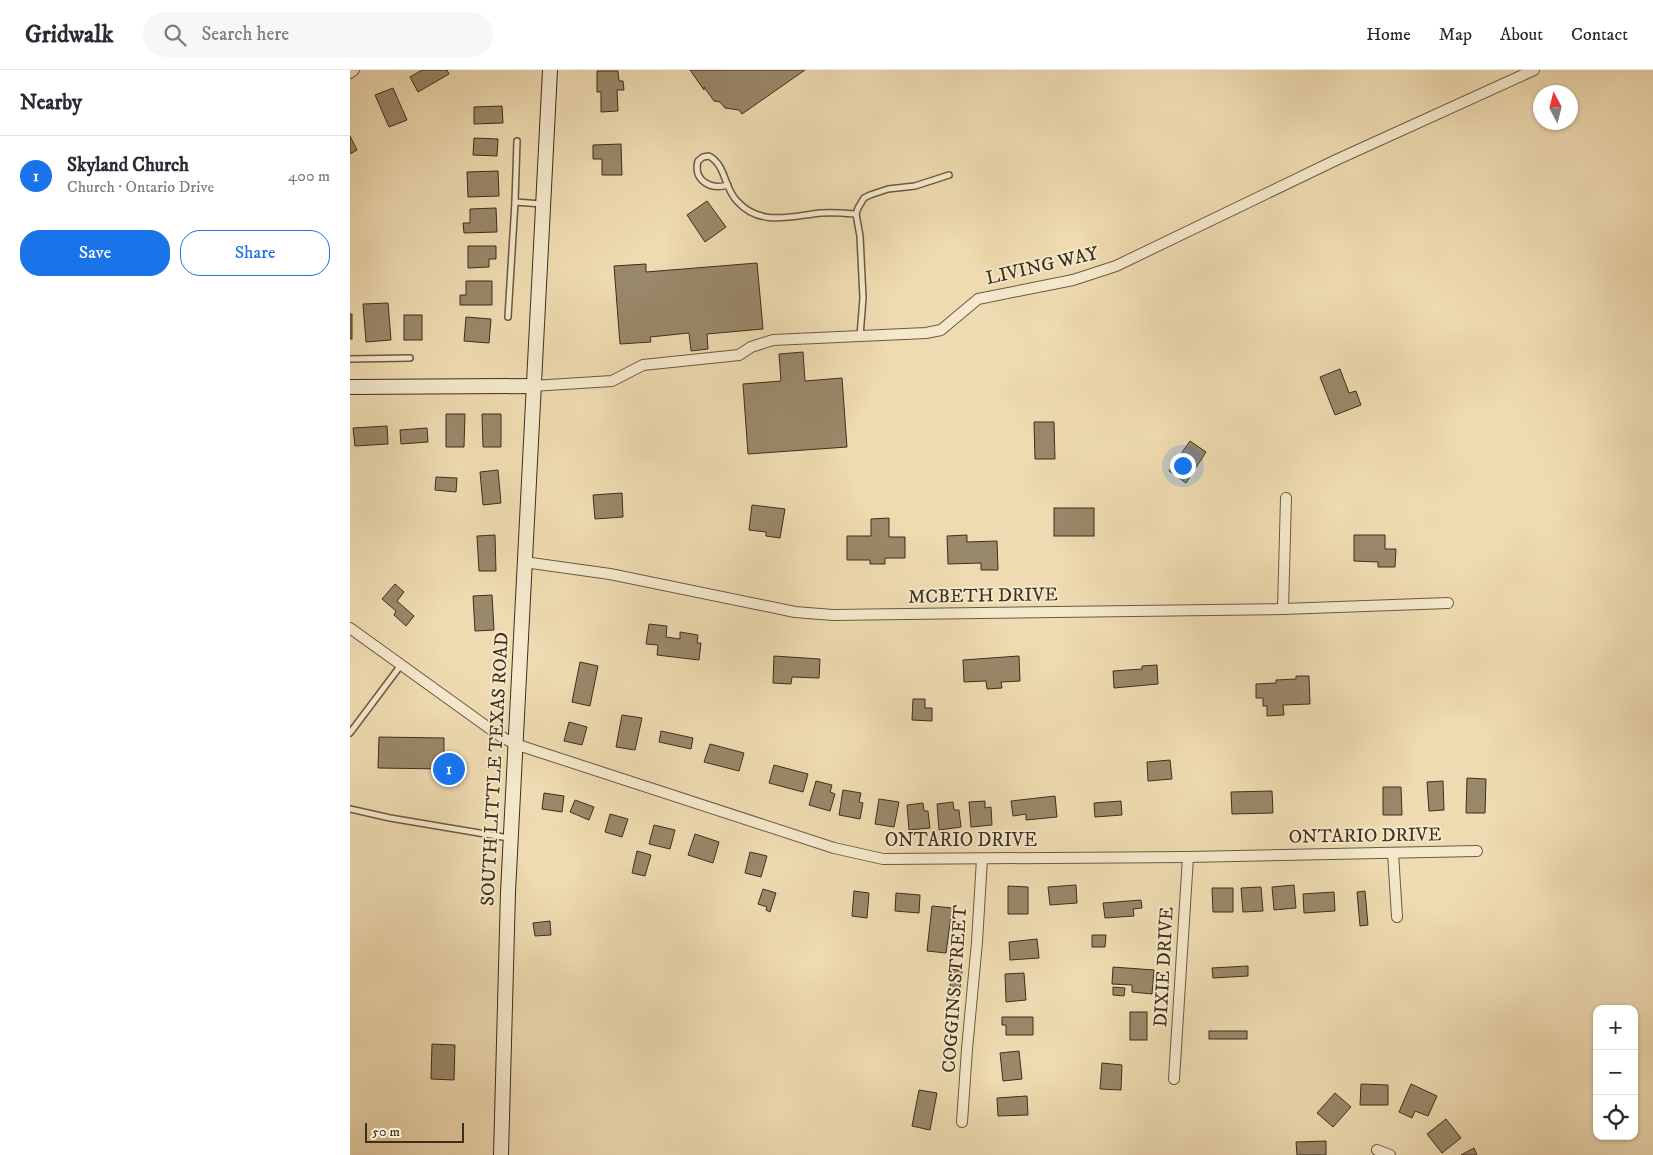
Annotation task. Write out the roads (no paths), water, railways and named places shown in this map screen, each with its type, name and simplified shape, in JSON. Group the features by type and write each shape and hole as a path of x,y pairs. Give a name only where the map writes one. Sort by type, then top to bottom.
{"street":[{"path":"350,73 354,70"},
{"name":"SOUTH LITTLE TEXAS ROAD","path":"501,1155 510,839 532,386 550,70"},
{"name":"LIVING WAY","path":"532,386 612,381 643,366 739,355 751,347 773,340 926,333 941,330 978,299 1073,280 1116,266 1336,160 1534,70"},
{"path":"350,387 532,386"},
{"path":"1283,609 1286,498"},
{"name":"MCBETH DRIVE","path":"524,562 610,574 795,612 834,615 1283,609 1448,603"},
{"name":"ONTARIO DRIVE","path":"350,628 500,736 515,744 834,848 883,859 1477,851"},
{"path":"1393,853 1397,917"},
{"name":"DIXIE DRIVE","path":"1174,1079 1188,856"},
{"name":"COGGINS STREET","path":"962,1122 982,859"},
{"path":"1377,1150 1390,1155"}],"lane":[{"path":"508,317 517,141"},
{"path":"728,184 720,187 711,186 704,182 697,170 698,161 702,157 709,156 715,159 728,184 737,202 753,215 792,218 838,212 856,214"},
{"path":"860,336 863,298 860,236 856,214 862,202 870,194 888,189 915,186 949,175"},
{"path":"515,202 542,204"},
{"path":"350,359 410,358"},
{"path":"350,733 401,664"},
{"path":"350,809 510,839"}],"place":[{"name":"Skyland Church","path":"449,769"}]}
